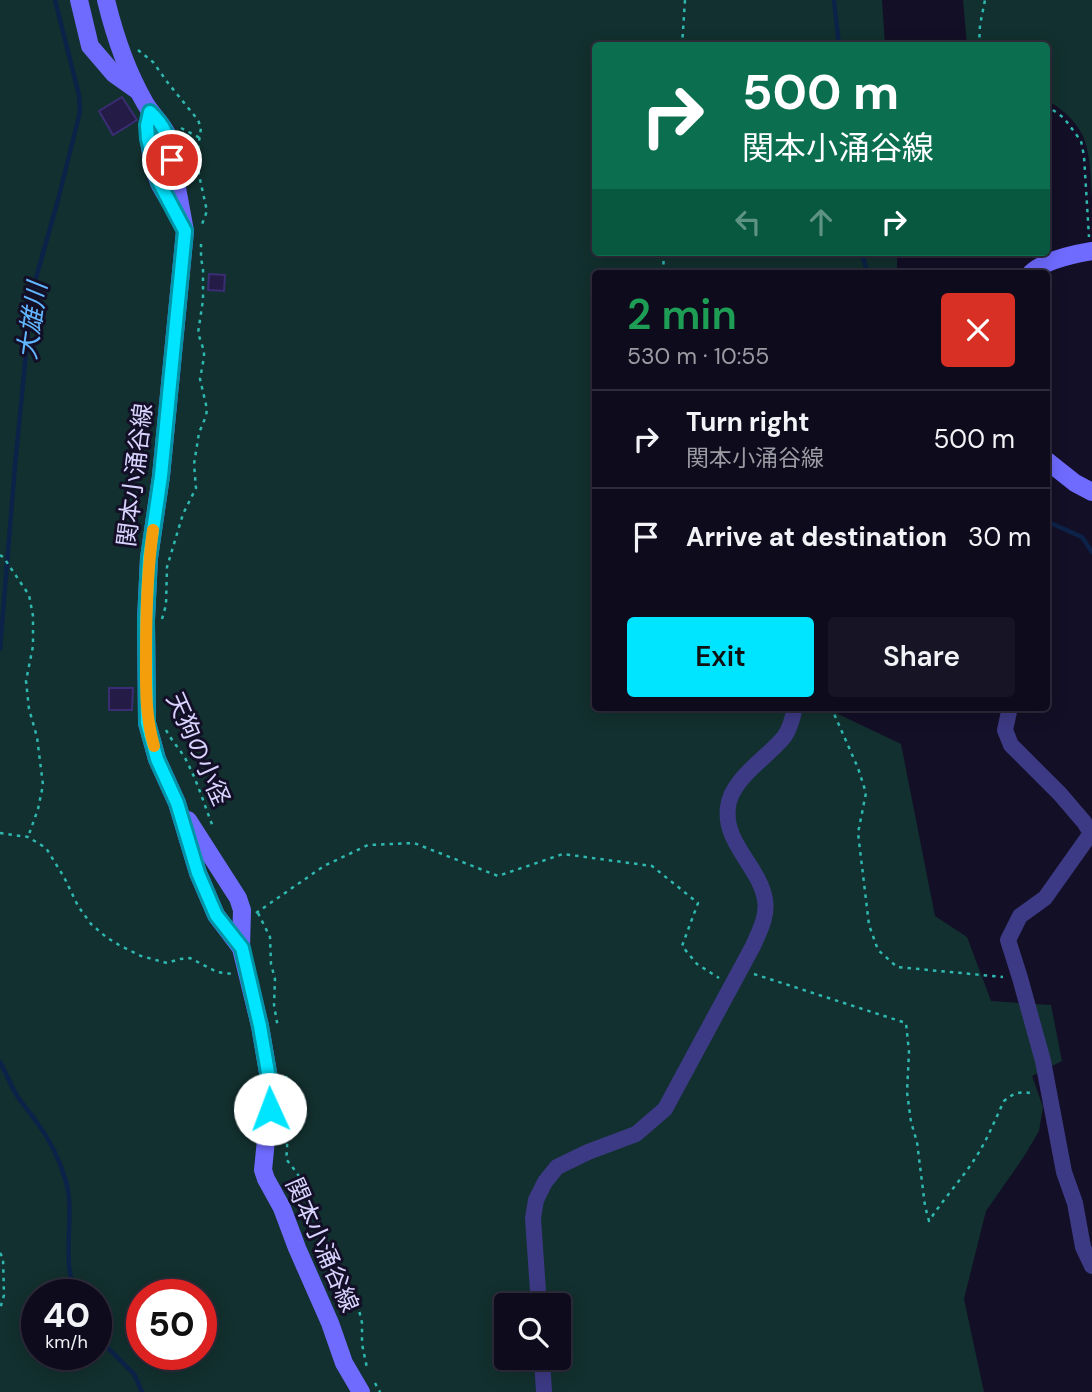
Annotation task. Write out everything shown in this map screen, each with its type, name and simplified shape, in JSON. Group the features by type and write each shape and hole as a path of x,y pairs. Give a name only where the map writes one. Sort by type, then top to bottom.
{"main road":[{"name":"関本小涌谷線","path":"79,0 90,46 114,74 138,91"},
{"name":"関本小涌谷線","path":"106,0 116,40 138,91 167,134 195,232 149,558 146,632 147,723 157,759 177,803 202,883 216,915 242,948"},
{"path":"1034,270 1071,255 1091,252"},
{"path":"1050,463 1075,483 1092,492"},
{"name":"関本小涌谷線","path":"177,803 238,898 242,910 242,948 271,1090 263,1170 282,1208 344,1363 368,1387"}],"street":[{"path":"538,1293 533,1218 536,1200 545,1182 557,1167 587,1152 636,1134 665,1109 741,970 764,922 766,901 732,836 727,808 730,794 740,781 786,735 794,711"},
{"path":"1009,711 1005,730 1011,745 1060,794 1091,832 1045,898 1020,916 1007,940 1043,1061 1064,1172 1075,1203 1083,1247 1092,1266"},
{"path":"543,1370 544,1392"}],"path":[{"path":"682,42 685,0"},
{"path":"979,42 985,0"},
{"path":"138,50 153,62 198,120 201,128 197,155 198,175 207,211 195,232 203,300 198,333 204,351 200,379 207,409 199,433 194,464 196,488 183,514 167,567 166,605 160,628"},
{"path":"1050,108 1064,118 1081,141 1091,252"},
{"path":"0,555 29,595 33,616 33,646 26,681 43,785 28,837"},
{"path":"833,711 866,793 858,833 869,925 878,950 897,967 1020,978"},
{"name":"天狗の小径","path":"162,720 199,789 214,831"},
{"path":"0,833 28,837 46,848 78,906 91,924 106,937 141,956 167,963 190,958 217,972 247,975"},
{"path":"243,923 324,866 368,845 414,843 498,876 563,854 652,866 698,903 682,946 697,964 731,986"},
{"path":"257,912 270,937 278,1028"},
{"path":"741,970 906,1023 909,1052 907,1092 929,1221 978,1154 1004,1101 1021,1092 1050,1101"},
{"path":"285,1075 288,1084 286,1159 302,1182 330,1243 336,1265 357,1301 367,1371"},
{"path":"0,1253 3,1258 4,1295 0,1309"},
{"path":"368,1387 380,1392"}],"green space":[{"path":"0,0 882,0 885,42 592,42 592,256 897,256 897,270 592,270 592,711 836,711 901,744 935,916 967,937 991,1001 1051,1005 1062,1061 1032,1076 1043,1107 1039,1131 986,1211 964,1299 984,1392 0,1392"},
{"path":"963,0 1092,0 1092,197 1085,141 1072,120 1050,102 1050,42 967,42"}],"building":[{"path":"122,97 137,120 113,135 99,111"},
{"path":"209,274 225,275 224,291 208,290"},
{"path":"109,688 133,688 132,710 109,710"}],"waterway":[{"name":"大雄川","path":"0,649 31,301 80,112 79,95 55,0"},
{"path":"834,0 839,42"},
{"path":"862,256 867,270"},
{"path":"1050,523 1082,537 1092,552"},
{"name":"大雄川","path":"0,1062 17,1095 49,1141 65,1178 69,1207 68,1252 72,1279"},
{"name":"大雄川","path":"112,1352 134,1374 142,1392"}],"slow traffic":[{"path":"153,530 146,620 146,691 147,723 154,746"}],"route":[{"path":"172,160 167,134 161,122 150,112 148,139 159,182 185,231 161,476 149,558 146,620 147,723 157,759 177,803 198,873 216,915 242,948 260,1026 271,1090 270,1109"}]}
